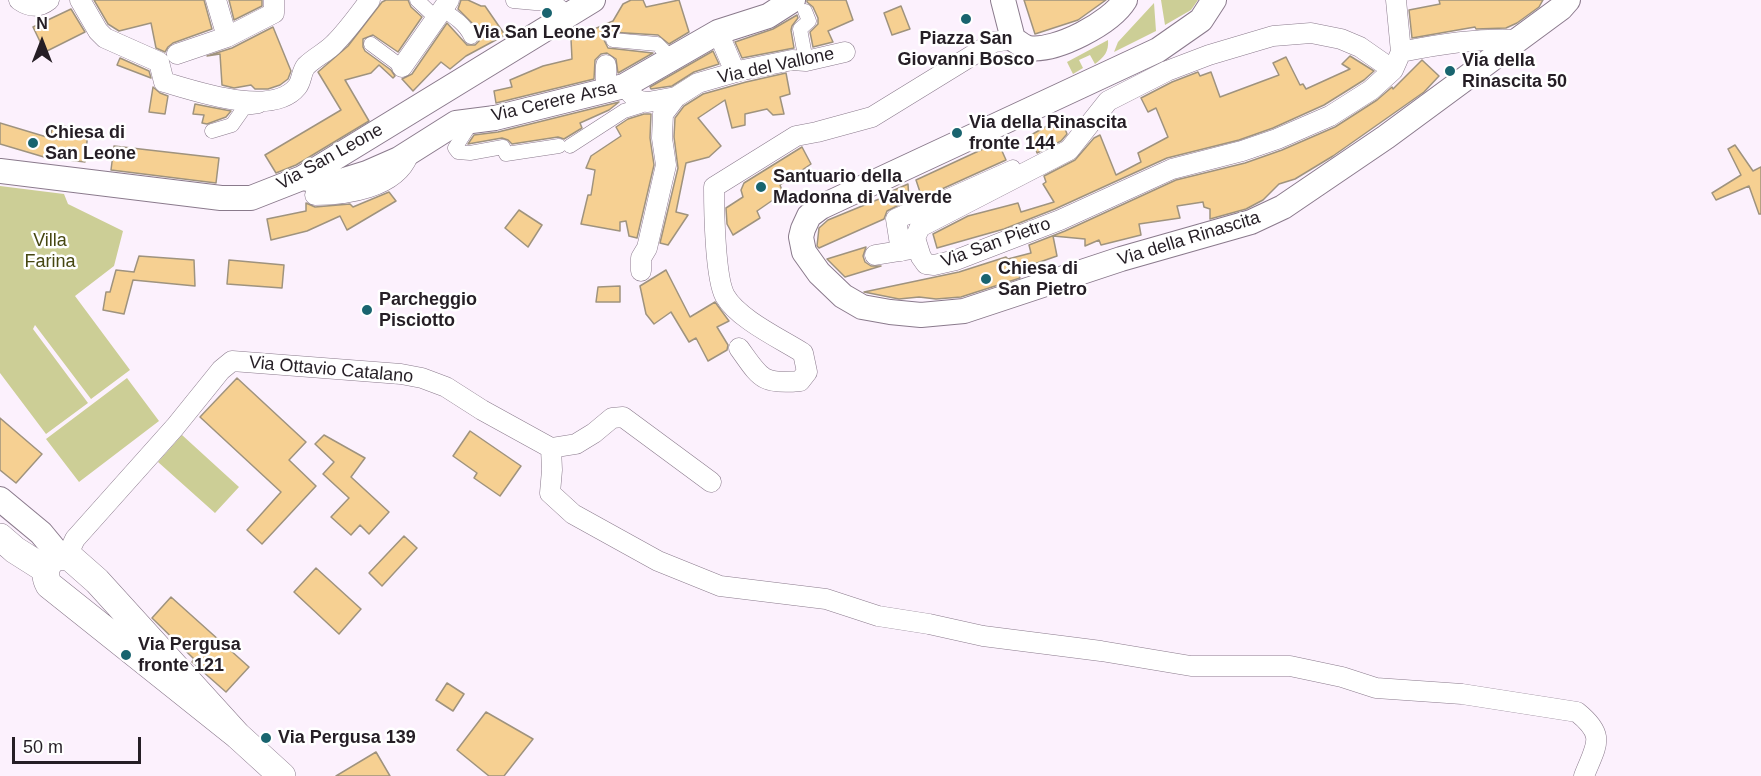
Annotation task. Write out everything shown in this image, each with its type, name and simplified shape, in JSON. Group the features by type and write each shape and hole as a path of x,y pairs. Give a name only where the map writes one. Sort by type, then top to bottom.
{"main road":[{"path":"0,537 15,550 61,567 282,776"}],"street":[{"path":"19,0 34,6 43,5 49,0"},
{"path":"80,0 98,31 105,38 159,62 164,82 214,97 269,101"},
{"path":"216,0 227,37"},
{"path":"177,54 227,37 274,14 274,0"},
{"path":"417,0 442,9 456,18 471,37"},
{"name":"Via San Leone","path":"0,171 221,198 251,198 308,186 593,0"},
{"path":"1003,0 1013,39 1026,48 1039,48 1087,33 1110,16 1125,0"},
{"name":"Via della Rinascita","path":"1214,0 1201,20 1158,50 821,207 808,216 803,229 801,237 804,252 819,273 843,296 862,307 921,315 964,311 1121,259 1251,222 1283,207 1386,137 1562,8 1568,0"},
{"path":"513,1 556,3 569,14"},
{"path":"1399,1 1397,61 1448,43 1495,39 1518,40"},
{"path":"212,131 232,125 244,108 261,106 297,88 304,69 317,56 334,45 371,2"},
{"path":"800,3 808,21 800,29 806,61"},
{"name":"Via Cerere Arsa","path":"308,186 319,181 338,182 399,159 456,123 495,118 623,93 671,58 718,32 800,3"},
{"path":"371,44 402,67 442,9"},
{"path":"718,32 735,72"},
{"name":"Via San Pietro","path":"1311,33 1327,35 1397,61 1371,90 1330,116 1277,139 1172,169 1060,220 985,249 934,265 926,264 909,250 920,228 1069,150 1108,101 1167,71 1209,55 1273,36 1311,33"},
{"path":"613,39 657,44 671,58"},
{"path":"739,348 764,380 800,381 807,372 803,352 742,314 725,297 720,282 714,187 796,136 872,117 994,42 1013,39"},
{"name":"Via del Vallone","path":"623,93 648,102 676,97 698,83 735,72 792,60 806,61 845,52"},
{"path":"606,65 623,93"},
{"name":"Via Cerere Arsa","path":"473,120 456,148 458,152 470,153 503,147 506,154 564,146 624,111 640,106 623,93"},
{"path":"641,271 641,258 647,248 666,165 662,138 663,114 676,97"},
{"path":"875,255 909,250 896,219 1013,166"},
{"name":"Via Ottavio Catalano","path":"61,567 75,539 175,428 221,370 232,361 401,374 422,378 446,387 482,410 551,448"},
{"path":"711,482 623,417 612,418 576,444 551,448 550,493 573,514 658,561 720,586 826,598 878,616 983,636 1101,651 1191,666 1290,666 1342,677 1376,688 1462,694 1577,712 1592,724 1597,734 1597,744 1584,776"},
{"path":"0,499 41,533 61,567"}],"green space":[{"path":"1161,0 1198,0 1191,10 1165,25"},
{"path":"1154,3 1156,31 1114,52 1118,42"},
{"path":"1108,40 1107,51 1101,59 1095,64 1090,55 1079,60 1083,68 1073,74 1067,62"},
{"name":"Villa Farina","path":"0,186 64,194 68,204 123,231 114,266 75,296 130,370 91,399 35,325 33,329 88,403 46,434 0,373"},
{"path":"127,378 159,421 79,482 46,439"},
{"path":"182,435 239,487 215,513 158,462"}],"building":[{"path":"94,0 204,0 212,29 173,43 165,52 156,48 151,23 119,31 108,24"},
{"path":"229,0 262,0 262,6 234,20"},
{"path":"408,0 411,7 422,17 398,52 373,35 363,39 365,51 391,70 395,76 393,78 379,65 371,73 345,80 369,121 296,165 276,173 265,155 341,110 318,72 348,46 382,2"},
{"path":"461,0 485,6 505,35 466,56 450,69 441,62 413,91 402,79 412,74 447,23 467,45 475,45 479,41 480,37 476,27 458,9"},
{"path":"631,0 643,0 646,7 679,0 689,32 669,44 658,35 610,32 604,40 608,48 653,53 618,73 616,59 607,53 601,54 595,60 594,79 496,103 494,91 512,87 510,80 543,66 572,59 571,39 613,21 623,4"},
{"path":"807,0 846,0 853,20 828,31 833,42 813,47 810,32 818,24 818,18"},
{"path":"1024,0 1106,0 1078,20 1035,34"},
{"path":"1439,0 1543,0 1539,7 1506,28 1476,29 1475,27 1412,38 1409,10 1440,4"},
{"path":"901,6 910,29 892,35 884,13"},
{"path":"71,9 85,32 45,52 33,27"},
{"path":"797,15 798,18 791,30 794,48 742,58 735,42 773,29"},
{"path":"273,27 291,71 288,79 268,89 255,89 251,85 234,88 222,85 220,54 207,56 232,48"},
{"path":"713,51 719,64 694,72 672,86 651,89 650,87"},
{"path":"1350,56 1374,71 1364,80 1324,105 1273,128 1239,140 1167,158 1055,209 1004,229 937,248 933,234 968,216 1018,203 1021,212 1054,202 1043,184 1046,182 1044,176 1075,160 1094,138 1100,135 1116,175 1141,162 1138,153 1168,137 1156,108 1148,112 1141,98 1172,82 1198,72 1200,76 1211,72 1220,97 1279,75 1273,63 1286,57 1300,85 1303,84 1306,89 1350,69 1342,64"},
{"path":"120,58 149,71 151,78 117,65"},
{"path":"1422,60 1439,76 1424,92 1333,156 1295,179 1279,184 1263,200 1246,209 1210,219 1210,209 1204,207 1203,202 1177,206 1180,218 1139,224 1141,235 1101,245 1099,240 1085,246 1085,239 1053,236 1057,256 1017,270 1020,278 961,297 899,299 864,292 959,272 1006,257 1008,259 1031,253 1029,245 1176,180 1245,163 1282,150 1335,127 1377,100 1392,87 1393,89"},
{"path":"786,73 790,94 780,97 784,114 773,115 767,109 745,114 745,125 732,128 725,100 698,118 721,146 709,157 686,163 676,212 688,215 668,245 660,243 678,168 674,137 675,118 684,106 703,94"},
{"path":"153,87 168,96 165,114 149,112"},
{"path":"619,102 609,110 580,123 582,128 564,139 558,137 512,144 502,138 468,144 474,135 498,132"},
{"path":"195,104 231,111 226,117 207,124 202,123 204,115 193,114"},
{"path":"651,114 650,138 654,165 637,238 629,236 626,221 620,222 620,231 581,224 588,195 591,195 595,170 586,168 591,156 621,136 616,127 628,119"},
{"path":"1061,118 1067,134 1061,141 1037,153 1031,135"},
{"path":"0,123 50,138 53,124 88,131 85,162 44,157 0,144"},
{"path":"998,142 1006,160 933,193 921,195 916,180"},
{"path":"1735,145 1753,171 1761,167 1761,214 1759,214 1749,186 1716,200 1712,193 1741,175 1728,149"},
{"path":"114,146 219,158 216,183 111,170"},
{"name":"Santuario della Madonna di Valverde","path":"802,147 811,164 780,185 783,193 757,211 760,218 733,235 727,224 726,208 743,197 741,190 744,183"},
{"path":"908,184 909,200 887,211 884,219 819,248 817,246 819,228 828,220 884,197 883,195"},
{"path":"389,192 396,201 347,230 340,216 307,231 271,240 267,219 306,211 306,203 315,207 350,204 353,207"},
{"path":"519,210 542,225 528,247 505,228"},
{"path":"866,247 863,256 865,262 871,266 881,266 845,277 827,259"},
{"path":"139,256 194,260 195,286 133,280 124,314 103,310 106,292 110,292 116,270 134,272"},
{"path":"229,260 284,265 282,288 227,284"},
{"path":"666,270 690,317 715,302 729,321 717,327 728,345 727,350 708,361 696,338 689,342 671,312 654,324 646,314 640,286"},
{"path":"620,286 620,302 596,302 598,287"},
{"path":"237,378 306,442 289,460 316,486 262,544 247,530 281,492 200,417"},
{"path":"0,418 42,454 16,483 0,470"},
{"path":"470,431 521,466 500,496 474,478 477,473 453,456"},
{"path":"324,435 365,458 351,477 389,512 369,534 360,525 351,535 331,517 349,498 323,474 334,462 315,444"},
{"path":"404,536 417,548 382,586 369,573"},
{"path":"316,568 361,609 339,634 294,592"},
{"path":"171,597 249,667 226,692 192,662 194,659 152,618"},
{"path":"447,683 464,694 453,711 436,700"},
{"path":"486,712 533,739 504,776 489,776 457,750"},
{"path":"376,752 390,776 336,776"}],"place":[{"name":"Via San Leone 37","path":"547,13"},
{"name":"Piazza San Giovanni Bosco","path":"966,19"},
{"name":"Via della Rinascita 50","path":"1450,71"},
{"name":"Via della Rinascita fronte 144","path":"957,133"},
{"name":"Chiesa di San Leone","path":"33,143"},
{"name":"Santuario della Madonna di Valverde","path":"761,187"},
{"name":"Chiesa di San Pietro","path":"986,279"},
{"name":"Parcheggio Pisciotto","path":"367,310"},
{"name":"Via Pergusa fronte 121","path":"126,655"},
{"name":"Via Pergusa 139","path":"266,738"}]}
